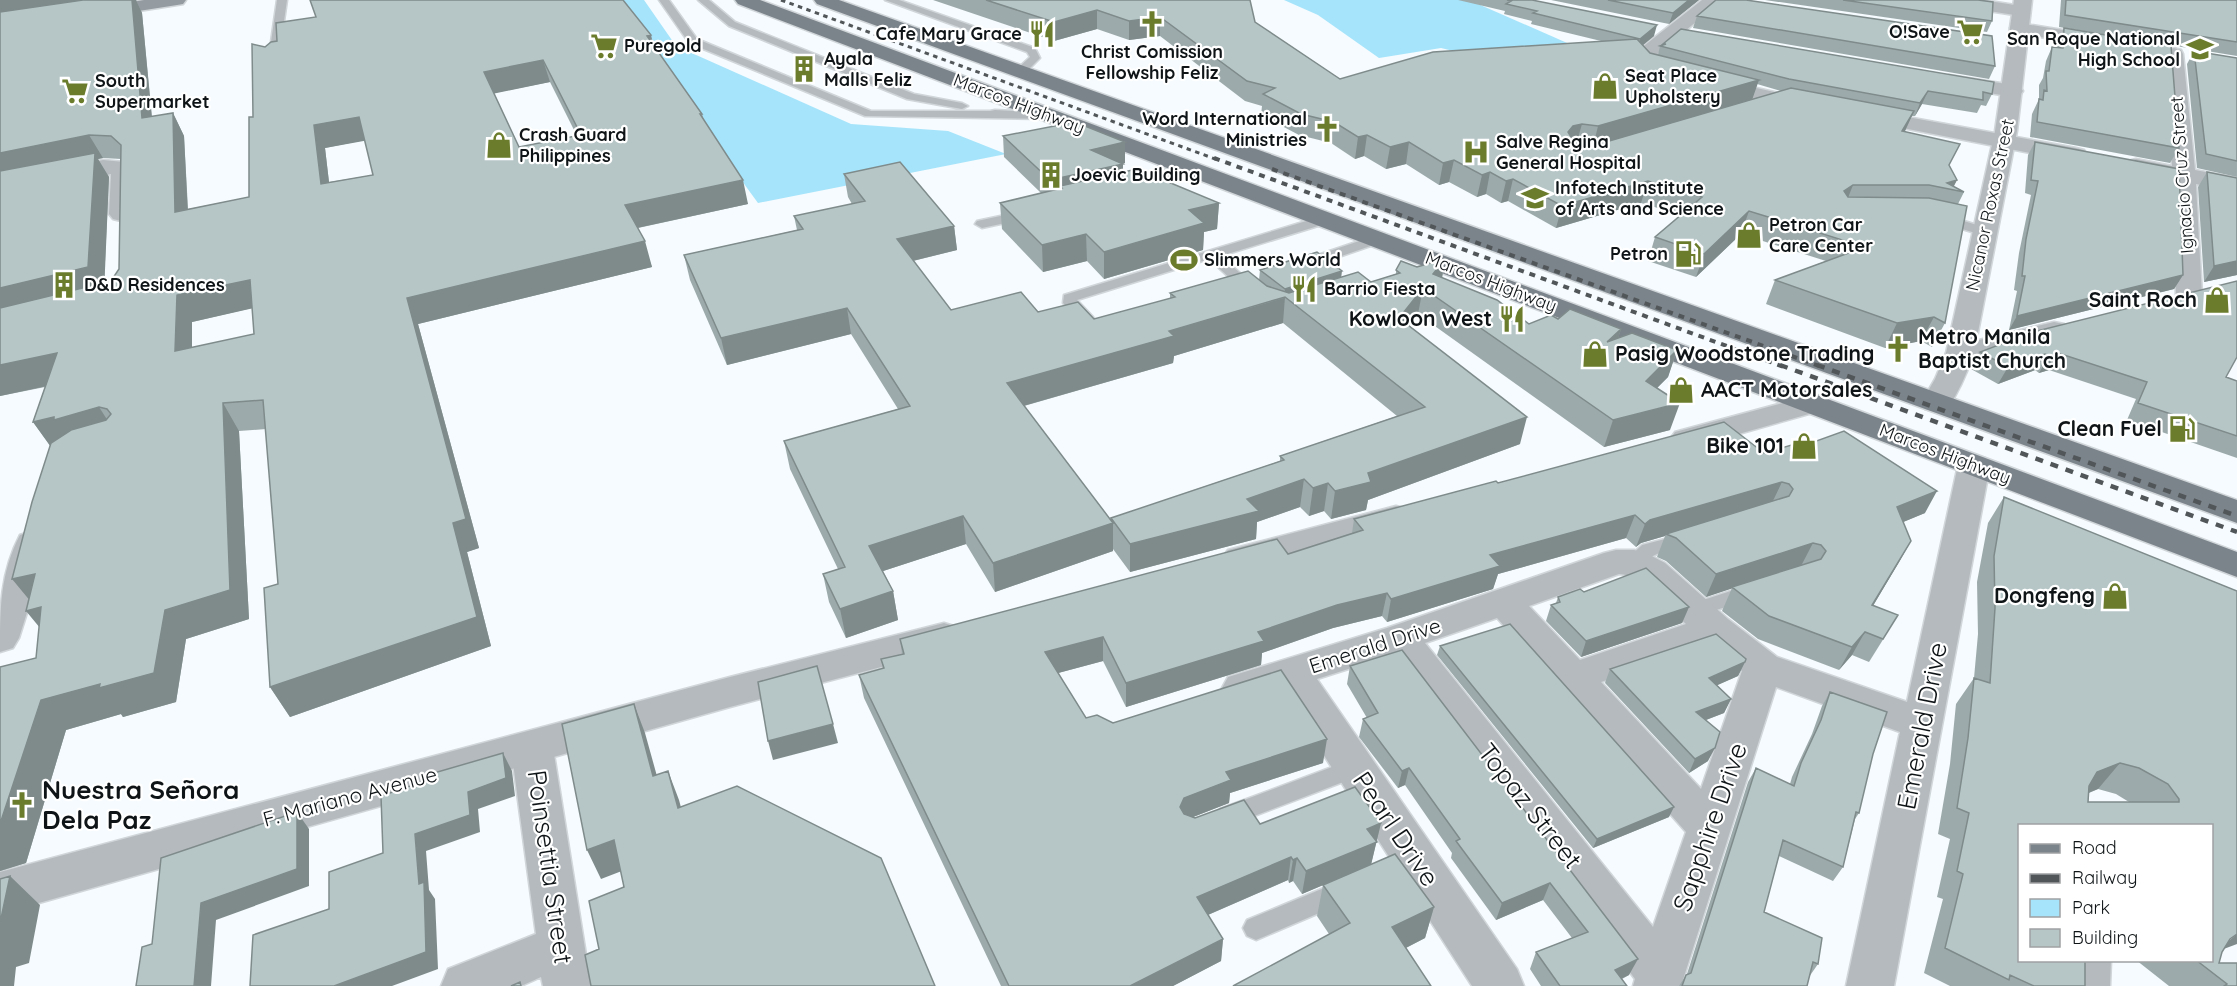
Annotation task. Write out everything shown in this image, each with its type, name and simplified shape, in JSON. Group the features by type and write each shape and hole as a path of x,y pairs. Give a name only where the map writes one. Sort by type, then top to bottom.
{"main road":[{"path":"83,15 177,0"},
{"name":"Marcos Highway","path":"744,0 1402,248 1426,266 1812,404 2237,565"},
{"name":"Marcos Highway","path":"823,0 2237,512"},
{"path":"843,37 885,22"},
{"path":"1402,248 1428,238 1436,228 1436,222"},
{"path":"1426,266 1446,245 1473,236"}],"street":[{"path":"1950,0 2015,25 2129,47"},
{"path":"1718,1 1671,33 1643,59 1652,66 1783,100 2094,158"},
{"name":"Nicanor Roxas Street","path":"1936,404 1950,379 1960,353 2013,91 2015,25"},
{"path":"1650,28 1694,37"},
{"name":"Ignacio Cruz Street","path":"2173,54 2184,175 2177,299 2218,289"},
{"path":"1933,78 2013,91"},
{"path":"1740,114 1783,100"},
{"path":"2116,162 2237,185"},
{"path":"0,189 103,167 116,167 122,170 120,238"},
{"path":"1960,353 2074,325"},
{"path":"1655,448 1812,404"},
{"name":"Emerald Drive","path":"1870,986 1974,465"},
{"path":"1204,568 1424,509"},
{"path":"0,638 40,517"},
{"name":"Emerald Drive","path":"1214,697 1505,603 1616,562 1634,562"},
{"path":"1634,562 1652,572 1763,667 1922,723"},
{"path":"1505,603 1710,828"},
{"path":"1572,677 1705,619"},
{"name":"F. Mariano Avenue","path":"0,893 730,692 973,629"},
{"name":"Topaz Street","path":"1400,638 1659,980"},
{"name":"Sapphire Drive","path":"1659,980 1763,667"},
{"name":"Pearl Drive","path":"1291,672 1356,768 1407,864 1500,986"},
{"name":"Poinsettia Street","path":"532,748 565,966"},
{"path":"2086,986 2087,962"},
{"path":"465,986 565,966"}],"lane":[{"path":"273,63 282,0"},
{"path":"664,0 693,41 869,114 1053,116"},
{"path":"703,0 732,24 911,97 1007,115"},
{"path":"890,0 1031,50 1035,58 1021,70"},
{"path":"1158,195 1132,190 1182,165"},
{"path":"982,224 1037,212"},
{"path":"1928,216 1946,219 1985,232"},
{"path":"1105,321 1087,320 1070,303 1069,298 1326,219"},
{"path":"1287,269 1377,239"},
{"path":"1211,254 1266,303"},
{"path":"1634,562 1649,550 1705,533"},
{"path":"1705,619 1770,585"},
{"path":"1203,825 1356,768"},
{"path":"1256,928 1364,882"}],"green space":[{"path":"610,0 644,0 676,46 851,124 948,131 1006,154 758,203"},
{"path":"1284,0 1469,0 1574,46 1520,67 1441,48 1379,58 1318,15"}],"building":[{"path":"83,0 132,0 142,118 173,113 175,212 249,197 249,117 253,117 252,44 265,47 277,41 276,23 316,17 310,0 623,0 651,35 647,36 702,114 700,114 743,180 625,205 645,241 407,298 466,519 453,523 477,617 270,687 264,588 278,584 263,400 223,403 230,590 165,610 154,673 99,688 100,684 41,700 0,824 0,667 36,658 41,607 26,611 35,574 12,579 32,502 51,443 71,430 106,420 111,414 107,409 99,407 54,420 54,417 33,422 57,353 0,365 0,308 111,281 119,269 121,145 111,136 89,135 0,153 0,12","holes":["543,60 581,135 519,147 484,72","359,117 373,175 321,184 314,125","250,280 254,334 175,351 177,295"]},
{"path":"986,0 1250,0 1255,22 1340,79 1433,52 1637,39 1650,53 1759,80 1598,126 1582,124 1573,126 1568,132 1573,140 1599,144 1791,88 1914,111 1902,131 1960,144 1949,165 1957,180 1947,183 1964,192 1929,185 1853,185 1844,191 1848,197 1929,198 1967,206 1945,323 1934,317 1897,323 1775,280 1865,247 1749,211 1704,254 1655,237 1702,197 1648,181 1562,206 1513,179 1506,181 1490,172 1482,175 1454,160 1443,163 1409,142 1390,147 1367,135 1358,137 1334,122 1301,114 1263,94 1275,88 1247,81 1160,17 1129,21 1097,10 1054,22"},
{"path":"1507,0 1532,0 1657,25 1640,39 1533,13 1537,11 1506,4 1511,1"},
{"path":"1608,0 1689,0 1673,13"},
{"path":"1716,0 1746,0 1992,36 1995,66 1697,16"},
{"path":"1843,0 1993,2 1992,21"},
{"path":"2066,0 2237,0 2237,42 2065,15"},
{"path":"2064,28 2171,46 2179,148 2037,122 2039,99 2043,100 2044,90 2047,91 2046,71 2049,71 2052,47 2063,48"},
{"path":"1681,29 1994,82 1992,94 1983,92 1983,100 1928,91 1920,103 1789,79 1660,46 1666,44 1663,44"},
{"path":"2194,51 2237,58 2237,161 2206,154"},
{"path":"1075,122 1125,142 1091,150 1123,164 1050,180 1003,136"},
{"path":"2035,142 2179,169 2183,275 2017,316 2025,276 2022,276 2026,239 2038,181 2031,180"},
{"path":"95,153 88,267 0,288 0,171"},
{"path":"900,162 954,226 897,239 951,310 1021,292 1038,312 1078,302 1094,319 1175,297 1170,293 1248,271 1267,286 1289,293 1358,272 1371,282 1400,273 1396,270 1401,261 1417,267 1445,259 1433,274 1497,300 1529,324 1551,315 1558,319 1570,309 1621,329 1607,342 1632,333 1677,350 1646,381 1680,403 1613,420 1423,288 1399,318 1527,417 1368,473 1371,482 1335,491 1328,483 1313,488 1304,479 1247,499 1259,511 1130,544 1111,518 1284,460 1280,456 1425,407 1285,297 1169,331 1174,336 1007,383 1113,523 993,563 963,516 869,546 893,591 840,609 823,574 845,567 784,441 910,406 847,308 721,338 684,255 803,229 794,216 865,201 844,174"},
{"path":"1137,169 1219,203 1189,210 1204,223 1104,252 1086,234 1042,245 1000,203 1062,188 1060,186"},
{"path":"2207,172 2237,178 2237,261 2214,266"},
{"path":"1317,252 1342,271 1285,289 1260,270"},
{"path":"2237,281 2237,357 2226,377 2237,381 2237,436 2138,403 2147,382 2058,353 2049,356 2045,354 2008,367 1980,352 2012,340 2013,337"},
{"path":"1724,422 1764,453 1795,444 1800,447 1844,431 1937,491 1897,507 1911,541 1872,605 1898,615 1883,639 1865,632 1852,647 1769,616 1732,587 1821,559 1826,551 1821,545 1813,543 1716,574 1676,538 1666,534 1789,496 1793,489 1789,484 1782,482 1650,520 1645,524 1635,515 1490,555 1500,566 1391,599 1387,593 1337,605 1258,632 1264,641 1126,683 1103,637 1045,652 1086,718 1097,715 1113,723 1281,670 1327,739 1226,772 1231,780 1184,798 1180,807 1184,814 1195,818 1244,800 1260,824 1355,787 1381,823 1367,829 1377,842 1306,871 1297,858 1293,860 1291,857 1197,897 1223,939 1130,986 1009,986 859,675 884,668 881,659 904,654 900,639 1277,539 1288,554 1363,530 1354,519"},
{"path":"2004,497 2237,591 2237,934 2230,939 2222,952 2219,963 2237,963 2237,986 2224,986 2227,984 2199,962 2213,962 2213,824 2018,824 2018,962 2085,962 2085,986 2034,986 2010,975 2009,980 1945,948 1963,874 1957,871 1969,813 1957,808 1968,738 1974,678 1990,683 1995,608 1994,556","holes":["2120,763 2139,768 2168,784 2179,802 2088,802 2089,786 2097,772"]},
{"path":"1646,568 1689,607 1586,641 1551,605 1560,602 1558,597 1580,589 1584,592"},
{"path":"1510,624 1674,807 1597,839 1440,646"},
{"path":"1716,634 1746,659 1745,662 1709,678 1731,699 1696,712 1720,732 1715,748 1695,759 1610,669"},
{"path":"1402,650 1638,959 1615,970 1627,986 1560,986 1536,952 1588,932 1550,883 1502,903 1456,841 1460,839 1409,768 1402,771 1363,719 1378,713 1350,666"},
{"path":"817,666 833,724 768,741 758,682"},
{"path":"1830,692 1887,712 1873,754 1859,813 1856,812 1843,867 1783,840 1764,912 1822,938 1818,964 1813,962 1807,986 1682,986 1686,975 1691,973 1756,768 1794,786"},
{"path":"634,704 653,776 668,771 678,808 737,786 881,858 935,986 591,986 585,955 599,949 589,901 624,887 614,840 587,850 562,724"},
{"path":"503,753 506,778 468,792 470,815 415,834 419,884 424,882 426,952 334,986 250,986 253,935 329,909 329,872 383,853 381,796 428,780 427,775"},
{"path":"297,812 297,869 201,903 194,986 136,986 142,947 152,944 161,858"},
{"path":"1395,854 1434,907 1392,927 1431,986 1233,986 1350,923 1323,885"},
{"path":"10,876 0,923 0,879"}],"railway":[{"path":"781,0 1218,160"},
{"path":"1214,158 1784,367"},
{"path":"1272,169 1822,367"},
{"path":"1780,365 2237,532"},
{"path":"1817,365 2237,516"}],"place":[{"name":"Christ Comission Fellowship Feliz","path":"1152,24"},
{"name":"O!Save","path":"1970,32"},
{"name":"Cafe Mary Grace","path":"1042,34"},
{"name":"Puregold","path":"604,46"},
{"name":"San Roque National High School","path":"2200,49"},
{"name":"Ayala Malls Feliz","path":"804,69"},
{"name":"Seat Place Upholstery","path":"1605,86"},
{"name":"South Supermarket","path":"75,91"},
{"name":"Word International Ministries","path":"1327,129"},
{"name":"Crash Guard Philippines","path":"499,145"},
{"name":"Salve Regina General Hospital","path":"1476,152"},
{"name":"Joevic Building","path":"1051,175"},
{"name":"Infotech Institute of Arts and Science","path":"1535,198"},
{"name":"Petron Car Care Center","path":"1749,235"},
{"name":"Petron","path":"1688,254"},
{"name":"Slimmers World","path":"1184,260"},
{"name":"D&D Residences","path":"64,285"},
{"name":"Barrio Fiesta","path":"1304,289"},
{"name":"Saint Roch","path":"2217,300"},
{"name":"Kowloon West","path":"1512,319"},
{"name":"Metro Manila Baptist Church","path":"1898,349"},
{"name":"Pasig Woodstone Trading","path":"1595,354"},
{"name":"AACT Motorsales","path":"1681,390"},
{"name":"Clean Fuel","path":"2182,429"},
{"name":"Bike 101","path":"1804,446"},
{"name":"Dongfeng","path":"2115,596"},
{"name":"Nuestra Señora Dela Paz","path":"22,805"}]}
